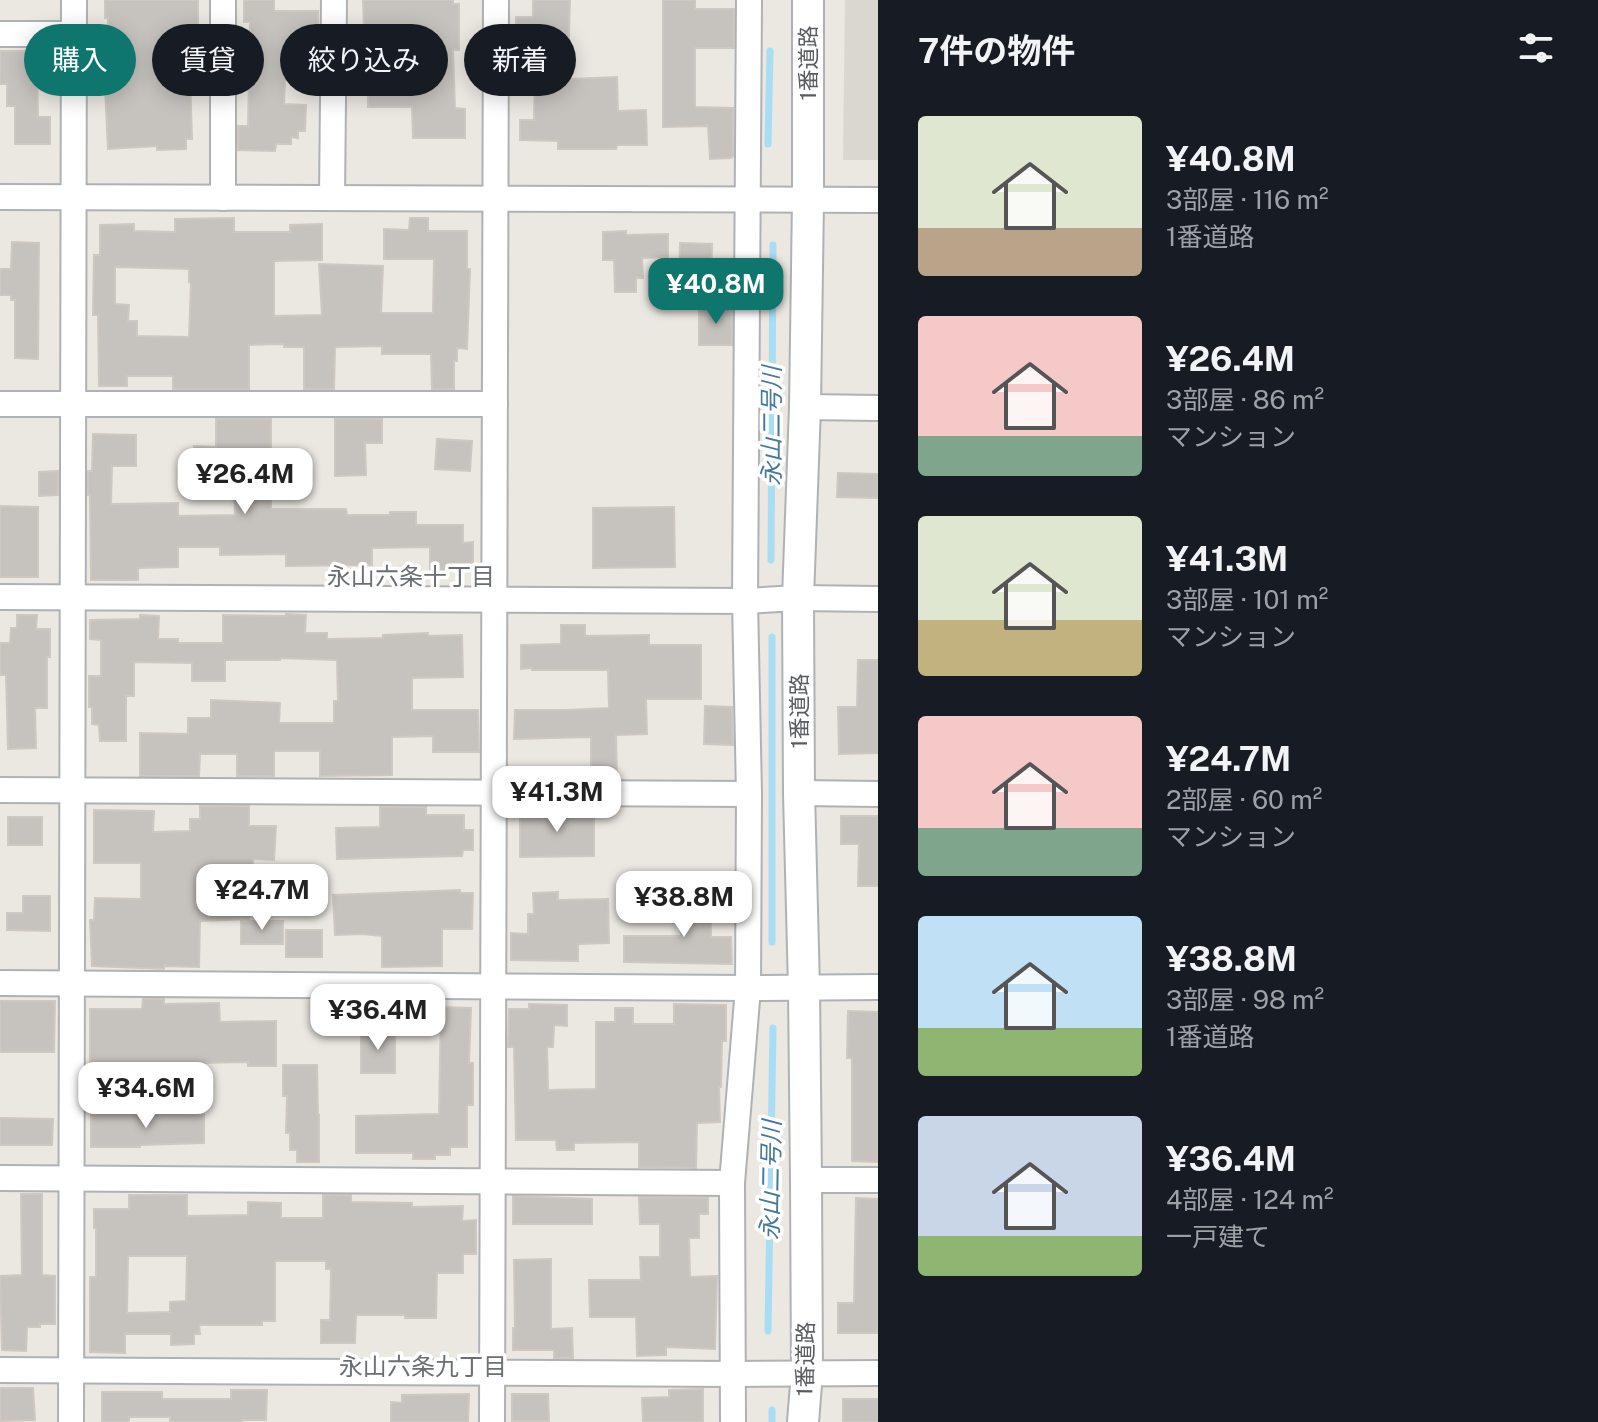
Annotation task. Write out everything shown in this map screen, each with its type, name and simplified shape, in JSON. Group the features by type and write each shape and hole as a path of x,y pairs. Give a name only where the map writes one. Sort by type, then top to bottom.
{"street":[{"path":"74,0 74,24"},
{"path":"223,0 223,198"},
{"path":"332,198 334,0"},
{"path":"492,1422 496,0"},
{"path":"733,1422 732,1183 748,988 749,794 745,601 749,0"},
{"name":"1番道路","path":"803,1422 807,1372 806,1180 798,598 805,407 808,0"},
{"path":"0,34 24,34"},
{"path":"71,1422 74,96"},
{"path":"0,197 878,200"},
{"path":"0,404 495,404"},
{"path":"805,407 878,408"},
{"path":"0,597 878,599"},
{"path":"0,790 749,794"},
{"path":"799,793 878,794"},
{"path":"0,983 878,987"},
{"path":"0,1178 732,1183"},
{"path":"806,1180 878,1180"},
{"path":"0,1370 878,1373"}],"shaded area":[{"path":"845,0 878,0 878,160 843,160"}],"building":[{"path":"105,0 198,0 198,24 152,24 152,96 191,96 192,139 186,139 186,149 157,150 157,146 108,149 105,96 136,96 136,24 108,24 108,18 105,18"},
{"path":"244,0 274,0 274,11 318,11 318,24 280,24 280,96 284,96 284,104 306,105 305,131 298,131 298,138 291,137 291,144 276,144 275,151 238,150 238,126 248,126 249,96 264,96 264,24 244,22"},
{"path":"363,0 453,0 453,4 459,4 459,50 453,50 455,108 465,109 465,138 413,138 412,107 368,107 368,96 448,96 448,24 364,24"},
{"path":"533,0 570,0 569,24 516,24 516,17 533,17"},
{"path":"663,0 695,0 695,9 734,9 734,48 695,48 695,107 733,108 731,158 710,159 708,126 663,127"},
{"path":"0,51 24,51 24,96 38,96 38,117 50,117 50,144 15,144 15,106 7,106 7,84 0,84"},
{"path":"617,77 618,111 646,110 647,145 617,145 616,149 558,149 558,141 520,140 520,120 534,120 535,96 576,96 576,79"},
{"path":"234,218 234,232 290,232 290,225 322,224 322,260 274,261 274,316 322,315 319,264 383,266 381,313 433,313 434,259 384,259 384,229 409,230 410,218 428,218 428,231 467,231 467,269 470,269 467,349 457,348 454,389 432,389 431,354 382,354 382,346 335,347 334,389 304,389 304,347 284,347 284,344 249,345 249,389 173,389 173,376 127,376 127,386 99,386 98,315 93,315 94,255 100,255 100,225 134,224 134,231 175,232 175,219","holes":["115,267 189,269 189,337 137,336 137,321 128,321 129,305 115,304"]},
{"path":"626,231 626,235 668,234 668,257 642,258 643,278 636,278 636,292 615,292 614,260 603,260 603,232"},
{"path":"12,242 39,243 38,359 15,358 15,300 11,300 11,295 0,295 0,269 11,269"},
{"path":"680,243 712,244 711,291 679,291"},
{"path":"699,307 732,307 732,345 699,345"},
{"path":"216,419 271,419 271,509 346,509 347,515 416,512 416,525 463,525 463,543 473,542 473,571 430,572 430,547 372,548 372,565 286,566 286,554 220,555 220,547 178,547 178,567 138,568 138,580 91,580 88,471 92,471 93,434 136,435 136,466 112,466 111,504 178,503 178,516 235,515 234,478 194,478 194,446 216,447"},
{"path":"335,419 382,419 382,443 365,443 366,475 335,476"},
{"path":"437,439 472,441 470,471 435,469"},
{"path":"58,471 58,495 39,496 39,472"},
{"path":"838,473 878,474 878,498 837,497"},
{"path":"0,506 38,507 38,577 0,577"},
{"path":"674,507 675,567 593,568 593,508"},
{"path":"17,615 37,615 36,629 50,629 47,708 35,708 36,748 8,749 6,675 0,675 0,643 10,643 11,628 17,628"},
{"path":"223,615 306,615 305,633 327,633 327,639 428,633 428,636 462,635 463,677 412,678 412,710 478,710 479,752 433,752 433,736 392,737 392,775 320,776 320,751 274,751 274,776 237,776 237,754 200,754 199,776 140,776 140,733 188,734 188,718 211,718 211,700 280,703 279,723 334,723 334,701 338,701 337,660 280,658 225,660 225,681 192,681 192,663 134,662 134,696 126,696 126,741 100,741 99,725 92,724 92,707 89,707 89,676 101,676 101,640 90,639 90,620 159,616 158,639 178,639 178,643 223,643"},
{"path":"561,625 585,625 585,636 649,635 649,645 701,645 701,699 646,699 647,734 616,735 617,774 591,773 591,737 514,739 515,710 609,708 608,670 521,669 521,645 561,644"},
{"path":"858,660 878,660 878,753 839,754 838,707 857,707"},
{"path":"705,706 732,707 733,745 704,744"},
{"path":"200,806 249,806 249,826 276,826 274,860 253,859 249,919 200,921 199,967 92,966 90,920 94,920 95,898 141,899 141,863 94,863 94,810 154,811 153,832 190,831 190,819 200,819"},
{"path":"380,807 426,807 426,815 464,815 464,830 473,830 473,850 463,850 462,856 337,859 336,828 380,827"},
{"path":"520,812 594,812 594,856 520,857"},
{"path":"841,816 878,816 878,886 858,886 859,844 841,844"},
{"path":"8,817 42,817 42,845 8,845"},
{"path":"460,890 460,893 473,893 472,929 442,929 442,966 382,967 382,936 335,935 333,895"},
{"path":"558,892 558,900 608,899 609,943 578,944 578,961 511,960 511,933 528,934 528,914 534,914 533,893"},
{"path":"710,892 711,937 731,937 732,964 624,962 624,936 681,936 680,893"},
{"path":"23,896 50,896 50,931 7,930 7,913 23,913"},
{"path":"241,921 283,921 283,944 241,944"},
{"path":"286,930 322,930 322,957 286,957"},
{"path":"143,999 164,999 164,1004 219,1003 220,1022 276,1021 276,1066 248,1066 248,1062 197,1063 196,1077 152,1078 152,1081 90,1079 90,1009 142,1009"},
{"path":"0,1001 55,1001 54,1052 0,1052"},
{"path":"529,1004 567,1005 567,1026 554,1025 553,1047 547,1047 548,1090 596,1089 596,1022 615,1022 615,1008 633,1008 633,1024 674,1024 674,1004 726,1005 726,1041 722,1041 719,1087 720,1122 697,1123 696,1168 639,1167 639,1142 574,1143 574,1150 557,1150 556,1140 516,1140 514,1047 508,1047 509,1009 529,1009"},
{"path":"441,1007 471,1008 469,1063 473,1063 473,1105 467,1105 467,1147 450,1147 450,1155 435,1155 435,1159 413,1159 413,1153 356,1153 356,1116 439,1114"},
{"path":"848,1011 878,1012 878,1162 852,1161 852,1058 847,1058"},
{"path":"361,1030 395,1030 395,1073 361,1073"},
{"path":"283,1065 317,1065 319,1162 297,1162 297,1150 290,1150 290,1133 286,1133 287,1096 283,1096"},
{"path":"91,1114 204,1115 204,1143 91,1147"},
{"path":"0,1118 53,1119 52,1145 0,1145"},
{"path":"21,1194 42,1194 42,1275 55,1276 55,1324 27,1327 26,1351 2,1350 0,1276 22,1275"},
{"path":"129,1195 187,1195 187,1216 248,1215 248,1202 281,1203 281,1218 323,1218 323,1195 351,1195 351,1202 412,1203 412,1207 463,1206 462,1221 476,1220 476,1254 463,1254 463,1273 437,1273 436,1318 356,1315 355,1343 321,1343 321,1320 330,1320 331,1269 326,1269 326,1261 275,1261 275,1321 262,1321 262,1325 199,1325 200,1334 194,1334 194,1344 171,1345 171,1334 125,1334 125,1353 90,1352 90,1277 96,1277 94,1209 129,1209","holes":["128,1256 187,1256 186,1301 170,1302 170,1312 127,1313"]},
{"path":"513,1196 592,1199 592,1224 513,1224"},
{"path":"639,1197 708,1198 708,1214 699,1214 699,1238 689,1238 690,1277 717,1276 715,1349 666,1347 666,1355 637,1356 636,1317 590,1317 589,1280 641,1280 640,1257 660,1257 660,1224 640,1224"},
{"path":"856,1198 878,1199 878,1333 838,1333 838,1303 854,1303"},
{"path":"551,1259 551,1329 572,1328 573,1358 554,1358 554,1350 513,1350 514,1260"},
{"path":"0,1388 33,1388 35,1420 0,1421"},
{"path":"703,1389 703,1422 643,1422 642,1398 669,1397 669,1390"},
{"path":"231,1390 267,1390 266,1420 170,1422 170,1417 129,1417 129,1422 102,1422 102,1392 162,1392 162,1399 231,1399"},
{"path":"469,1394 468,1422 391,1422 391,1402 402,1403 402,1395"},
{"path":"512,1394 548,1394 549,1421 512,1421"},
{"path":"843,1399 878,1399 878,1422 843,1422"}],"waterway":[{"name":"永山二号川","path":"768,144 770,51"},
{"name":"永山二号川","path":"771,560 773,245"},
{"name":"永山二号川","path":"772,637 772,942"},
{"name":"永山二号川","path":"768,1331 773,1028"},
{"name":"永山二号川","path":"772,1410 772,1422"}],"district":[{"name":"永山六条十丁目","path":"411,577"},
{"name":"永山六条九丁目","path":"423,1367"}]}
